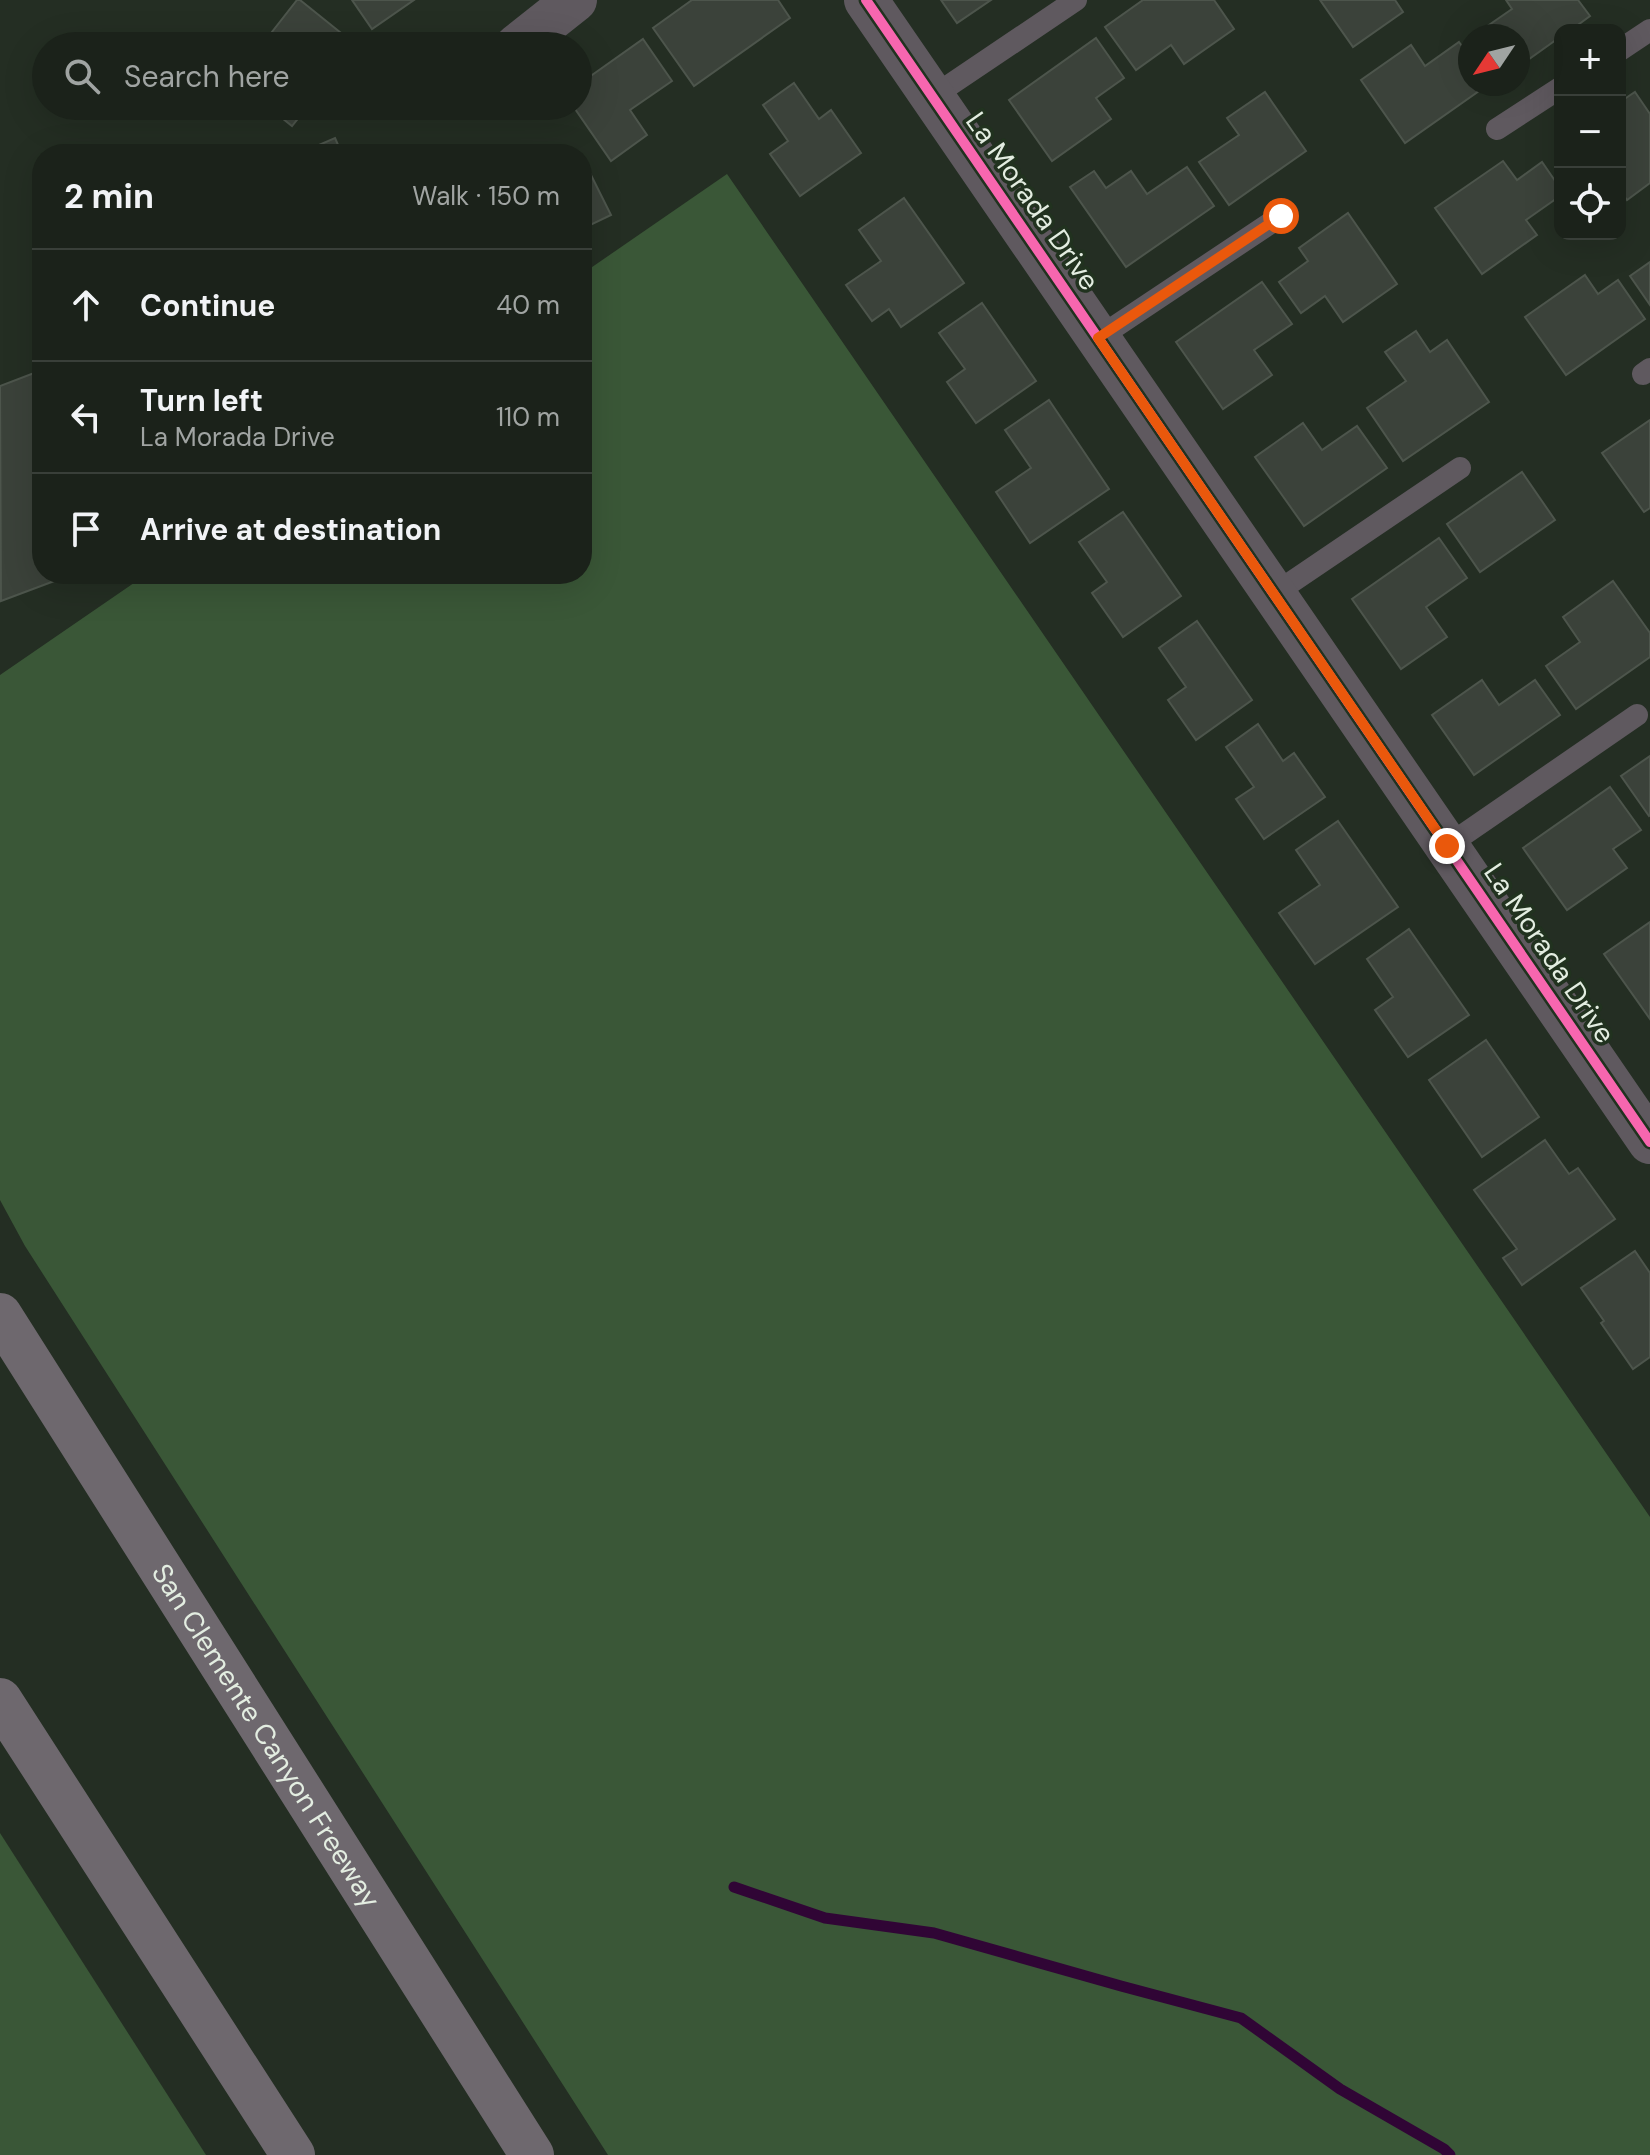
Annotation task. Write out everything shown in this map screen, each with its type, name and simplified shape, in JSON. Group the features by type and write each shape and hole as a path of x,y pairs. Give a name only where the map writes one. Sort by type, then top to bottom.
{"highway":[{"name":"San Clemente Canyon Freeway","path":"0,1315 532,2155"},
{"path":"0,1700 293,2155"}],"street":[{"path":"535,32 575,0"},
{"name":"La Morada Drive","path":"866,0 1447,846 1644,1119"}],"lane":[{"path":"932,97 1076,0"},
{"path":"1626,46 1650,30"},
{"path":"1497,129 1554,92"},
{"path":"1098,338 1281,216"},
{"path":"1274,594 1460,468"},
{"path":"1447,846 1637,715"}],"green space":[{"path":"727,174 1650,1517 1650,2155 608,2155 25,1246 0,1200 0,675 132,584 592,584 592,267"},
{"path":"0,1833 206,2155 0,2155"}],"building":[{"path":"300,0 340,32 272,32"},
{"path":"352,0 414,0 372,29"},
{"path":"692,0 778,0 790,18 694,86 653,28"},
{"path":"941,0 991,0 957,23"},
{"path":"1143,0 1214,0 1234,29 1184,64 1171,45 1136,70 1105,27"},
{"path":"1320,0 1395,0 1403,12 1353,47"},
{"path":"1506,0 1578,0 1590,16 1579,24 1554,24 1554,41 1530,58 1530,24 1490,24 1512,9"},
{"path":"1096,38 1124,78 1096,98 1111,119 1052,161 1009,100"},
{"path":"643,39 672,81 630,110 647,135 611,161 583,120 592,120 592,75"},
{"path":"1458,43 1458,96 1472,96 1405,143 1361,80 1411,45 1425,66"},
{"path":"794,83 819,119 831,110 861,153 800,196 770,154 788,141 763,105"},
{"path":"1265,92 1306,151 1229,205 1199,162 1239,135 1227,118"},
{"path":"1635,92 1650,114 1650,183 1627,200 1626,199 1626,98"},
{"path":"335,138 338,144 321,144"},
{"path":"1503,161 1517,180 1542,162 1554,179 1554,200 1526,220 1537,235 1482,274 1435,208"},
{"path":"1187,167 1214,206 1126,267 1070,187 1094,171 1106,188 1131,171 1147,194"},
{"path":"592,177 611,215 592,224"},
{"path":"904,198 964,283 901,327 889,309 872,321 846,285 881,261 859,230"},
{"path":"1348,213 1397,284 1343,322 1325,296 1301,313 1279,282 1308,261 1299,248"},
{"path":"1650,262 1650,305 1630,276"},
{"path":"1585,275 1598,294 1618,280 1645,319 1566,375 1525,317"},
{"path":"1262,282 1292,324 1254,350 1272,375 1223,409 1176,342"},
{"path":"982,303 1036,381 976,423 947,382 965,369 939,333"},
{"path":"1416,331 1430,352 1447,340 1489,402 1403,461 1367,408 1406,381 1385,352"},
{"path":"32,374 32,584 46,584 1,601 0,386"},
{"path":"1049,400 1109,489 1030,543 996,492 1031,468 1005,430"},
{"path":"1650,420 1650,508 1644,512 1602,453"},
{"path":"1303,423 1322,450 1357,426 1387,468 1304,526 1255,457"},
{"path":"1522,472 1555,520 1480,572 1447,524"},
{"path":"1123,512 1181,596 1123,637 1092,593 1107,582 1079,542"},
{"path":"1439,538 1467,578 1426,607 1447,637 1401,669 1352,599"},
{"path":"1613,581 1650,633 1650,657 1576,709 1546,666 1580,642 1563,617"},
{"path":"1197,621 1252,700 1196,740 1168,700 1186,687 1159,648"},
{"path":"1482,680 1499,705 1535,680 1560,715 1474,775 1432,715"},
{"path":"1258,724 1283,761 1294,753 1325,797 1264,839 1236,799 1254,787 1226,747"},
{"path":"1650,756 1650,815 1649,816 1621,776"},
{"path":"1610,787 1641,830 1613,849 1627,868 1567,910 1523,848"},
{"path":"1338,821 1398,907 1315,964 1279,913 1320,885 1296,850"},
{"path":"1650,922 1650,1019 1604,954"},
{"path":"1409,929 1469,1015 1408,1057 1375,1010 1393,997 1367,959"},
{"path":"1486,1040 1539,1117 1482,1157 1429,1080"},
{"path":"1545,1140 1569,1174 1578,1168 1615,1219 1522,1285 1503,1258 1517,1249 1474,1190"},
{"path":"1635,1251 1650,1273 1650,1357 1633,1369 1581,1288"}],"waterway":[{"path":"734,1887 825,1918 934,1933 1241,2018 1340,2089 1450,2155"}],"cycle path":[{"path":"866,0 1650,1142"}],"route":[{"path":"1281,216 1098,338 1447,846"}]}
